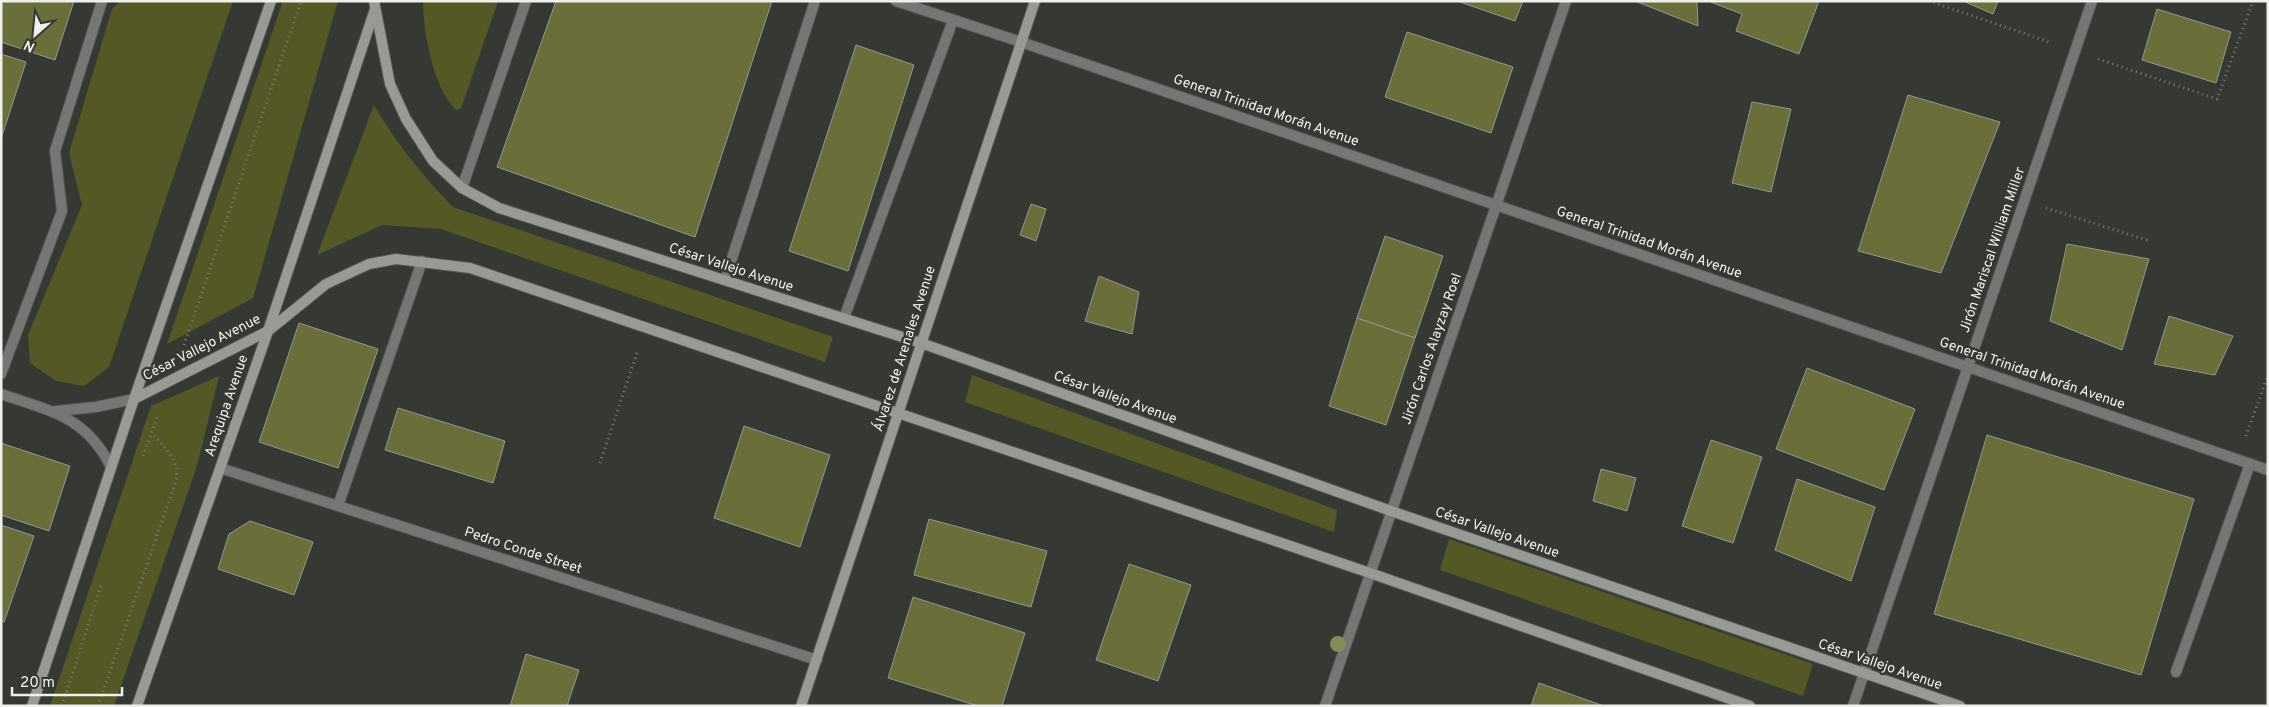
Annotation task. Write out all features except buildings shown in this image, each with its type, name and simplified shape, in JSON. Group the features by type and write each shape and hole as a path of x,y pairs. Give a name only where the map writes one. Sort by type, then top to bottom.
{"main road":[{"path":"32,706 134,399 271,1"},
{"name":"Álvarez de Arenales Avenue","path":"801,706 1035,1"},
{"name":"César Vallejo Avenue","path":"376,4 390,84 406,119 433,161 462,188 499,208 921,343 1391,512 1960,706"},
{"name":"Arequipa Avenue","path":"137,706 268,331 376,4"},
{"name":"César Vallejo Avenue","path":"134,399 268,331 326,284 369,264 396,259 470,268 1370,573 1750,706"}],"street":[{"path":"1,374 62,211 55,151 102,1"},
{"path":"462,188 526,1"},
{"path":"725,280 815,1"},
{"name":"General Trinidad Morán Avenue","path":"896,1 1021,42 2268,470"},
{"name":"Jirón Carlos Alayzay Roel","path":"1325,706 1566,1"},
{"name":"Jirón Mariscal William Miller","path":"1853,706 2092,1"},
{"path":"844,318 953,20"},
{"path":"338,506 422,262"},
{"path":"1,394 56,411 90,437 102,449 111,467"},
{"path":"56,411 96,407 134,399"},
{"path":"2176,672 2250,464"},
{"name":"Pedro Conde Street","path":"220,468 817,660"}],"path":[{"path":"1929,1 2218,99 2253,1"},
{"path":"2024,201 2150,241"},
{"path":"600,463 646,328"},
{"path":"2238,459 2268,375"},
{"path":"98,706 177,478 177,467 174,458 152,432"}],"green space":[{"path":"121,1 233,1 109,367 84,386 56,381 30,363 28,335 82,205 69,153 112,9"},
{"path":"283,1 338,1 253,298 167,344"},
{"path":"423,1 498,1 461,109 456,110 448,100 435,74 427,43"},
{"path":"374,105 410,158 453,207 833,337 825,362 441,229 382,225 317,255"},
{"path":"972,375 1337,510 1334,532 965,402"},
{"path":"219,376 197,466 114,706 50,706 151,406"},
{"path":"1449,539 1813,664 1803,696 1440,570"}]}
